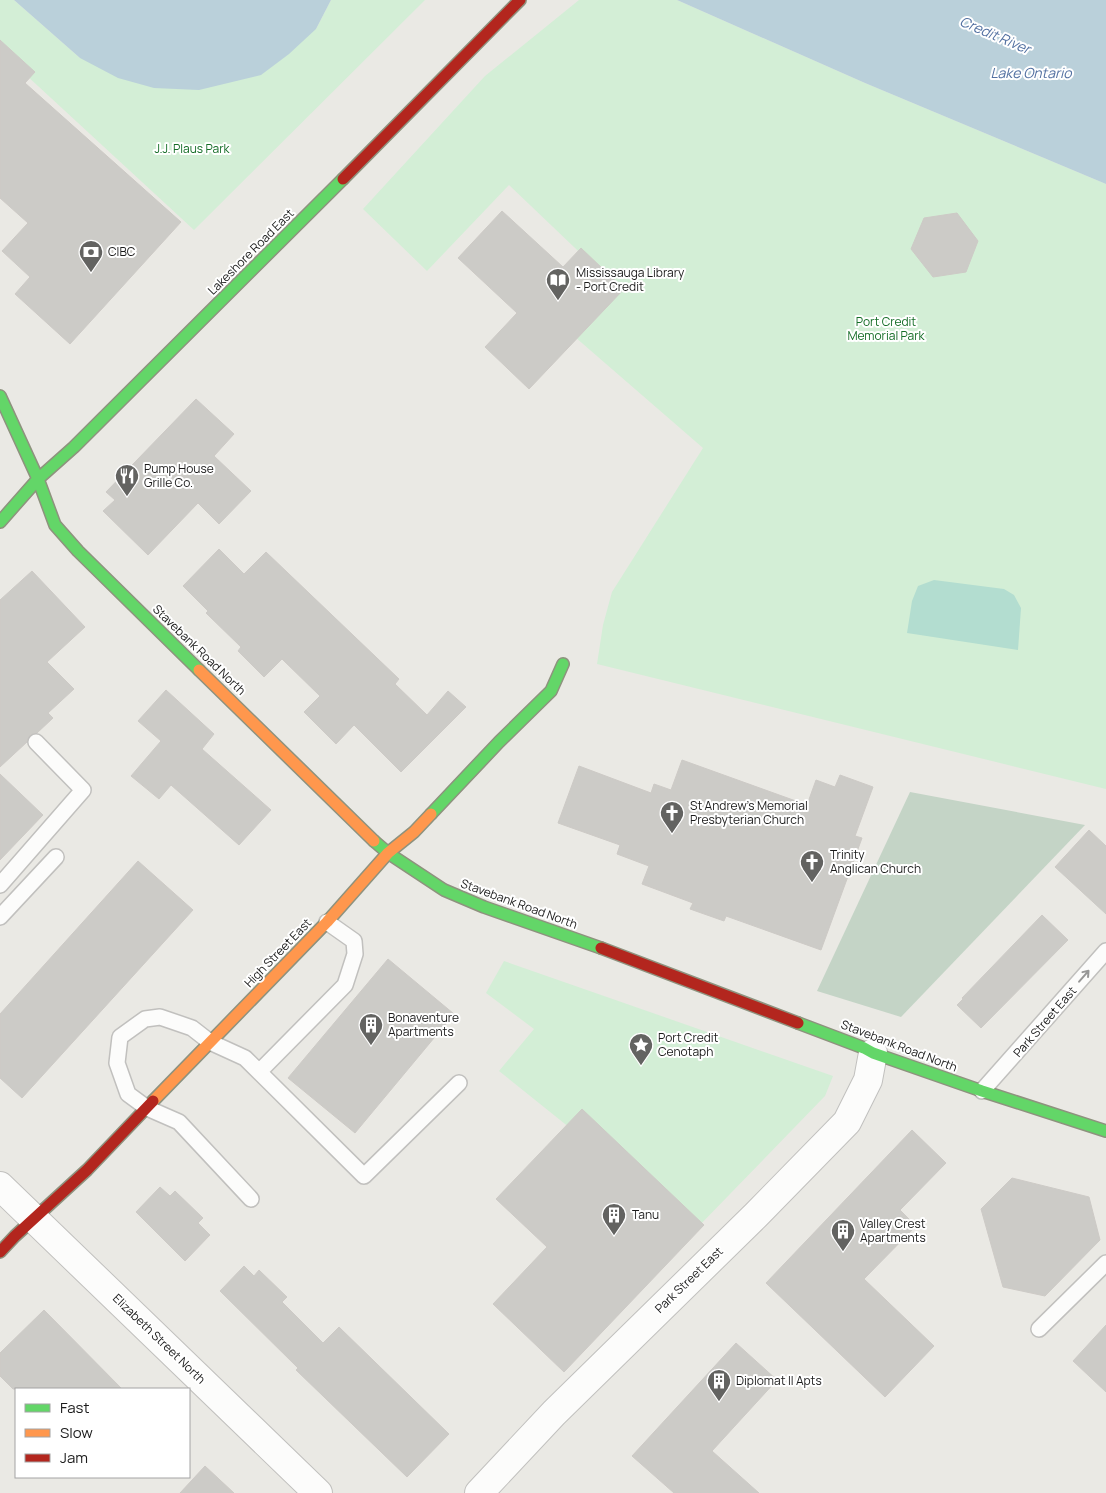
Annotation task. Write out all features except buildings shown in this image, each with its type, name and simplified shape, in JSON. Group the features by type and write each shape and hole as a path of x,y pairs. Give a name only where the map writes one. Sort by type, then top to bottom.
{"street":[{"name":"Lakeshore Road East","path":"0,522 38,479 74,447 205,318 520,0"},
{"name":"Stavebank Road North","path":"0,396 38,479 55,525 78,550 371,839 388,853 444,890 484,907 855,1044 872,1053 1106,1132"},
{"name":"High Street East","path":"0,1252 87,1170 327,922 388,853 414,832 499,742 551,691 562,664"},
{"name":"Park Street East","path":"479,1493 554,1412 756,1215 847,1122 868,1080 872,1053"},
{"name":"Elizabeth Street North","path":"0,1186 318,1493"}],"lane":[{"path":"0,885 83,790 36,742"},
{"path":"0,917 56,857"},
{"path":"260,1071 345,985 355,954 354,940 327,922"},
{"name":"Park Street East","path":"982,1091 1106,951"},
{"path":"251,1199 179,1122 146,1108 128,1094 116,1063 120,1037 145,1019 160,1017 192,1028 210,1042 245,1058 364,1176 460,1083"},
{"path":"1039,1329 1106,1263"}],"green space":[{"name":"J.J. Plaus Park","path":"0,0 14,0 80,58 316,29 331,0 425,0 194,230 25,74 0,100"},
{"name":"Port Credit Memorial Park","path":"579,0 677,0 865,83 1106,184 1106,789 597,664 603,625 612,592 703,448 575,337 618,289 509,185 427,271 363,209 485,76"},
{"path":"934,580 1004,589 1014,595 1021,608 1018,650 907,633 912,601 918,586"},
{"path":"910,792 1085,825 901,1017 817,991"},
{"path":"504,961 833,1076 825,1096 696,1229 499,1071 534,1029 486,993"}],"water":[{"path":"14,0 331,0 316,29 289,54 261,75 199,90 154,88 118,78 80,58"},
{"name":"Lake Ontario","path":"677,0 1106,0 1106,184 865,83"}],"traffic: fast":[{"path":"0,522 38,479 74,447 343,179"},
{"path":"0,396 38,479 55,525 78,551 199,670"},
{"path":"431,814 499,742 551,691 563,664"},
{"path":"374,841 388,853 444,890 484,907 601,948"},
{"path":"798,1023 873,1053 1106,1131"}],"traffic: slow":[{"path":"199,670 374,841"},
{"path":"153,1101 327,922 388,853 414,832 431,814"}],"traffic: jam":[{"path":"343,179 520,0"},
{"path":"601,948 798,1023"},
{"path":"0,1252 87,1170 153,1101"}],"place":[{"name":"CIBC","path":"91,273"},
{"name":"Mississauga Library - Port Credit","path":"558,301"},
{"name":"Pump House Grille Co.","path":"127,497"},
{"name":"St Andrew's Memorial Presbyterian Church","path":"672,834"},
{"name":"Trinity Anglican Church","path":"812,883"},
{"name":"Bonaventure Apartments","path":"371,1046"},
{"name":"Port Credit Cenotaph","path":"641,1066"},
{"name":"Tanu","path":"614,1236"},
{"name":"Valley Crest Apartments","path":"843,1252"},
{"name":"Diplomat II Apts","path":"719,1402"}],"water label":[{"name":"Credit River","path":"995,35"}]}
